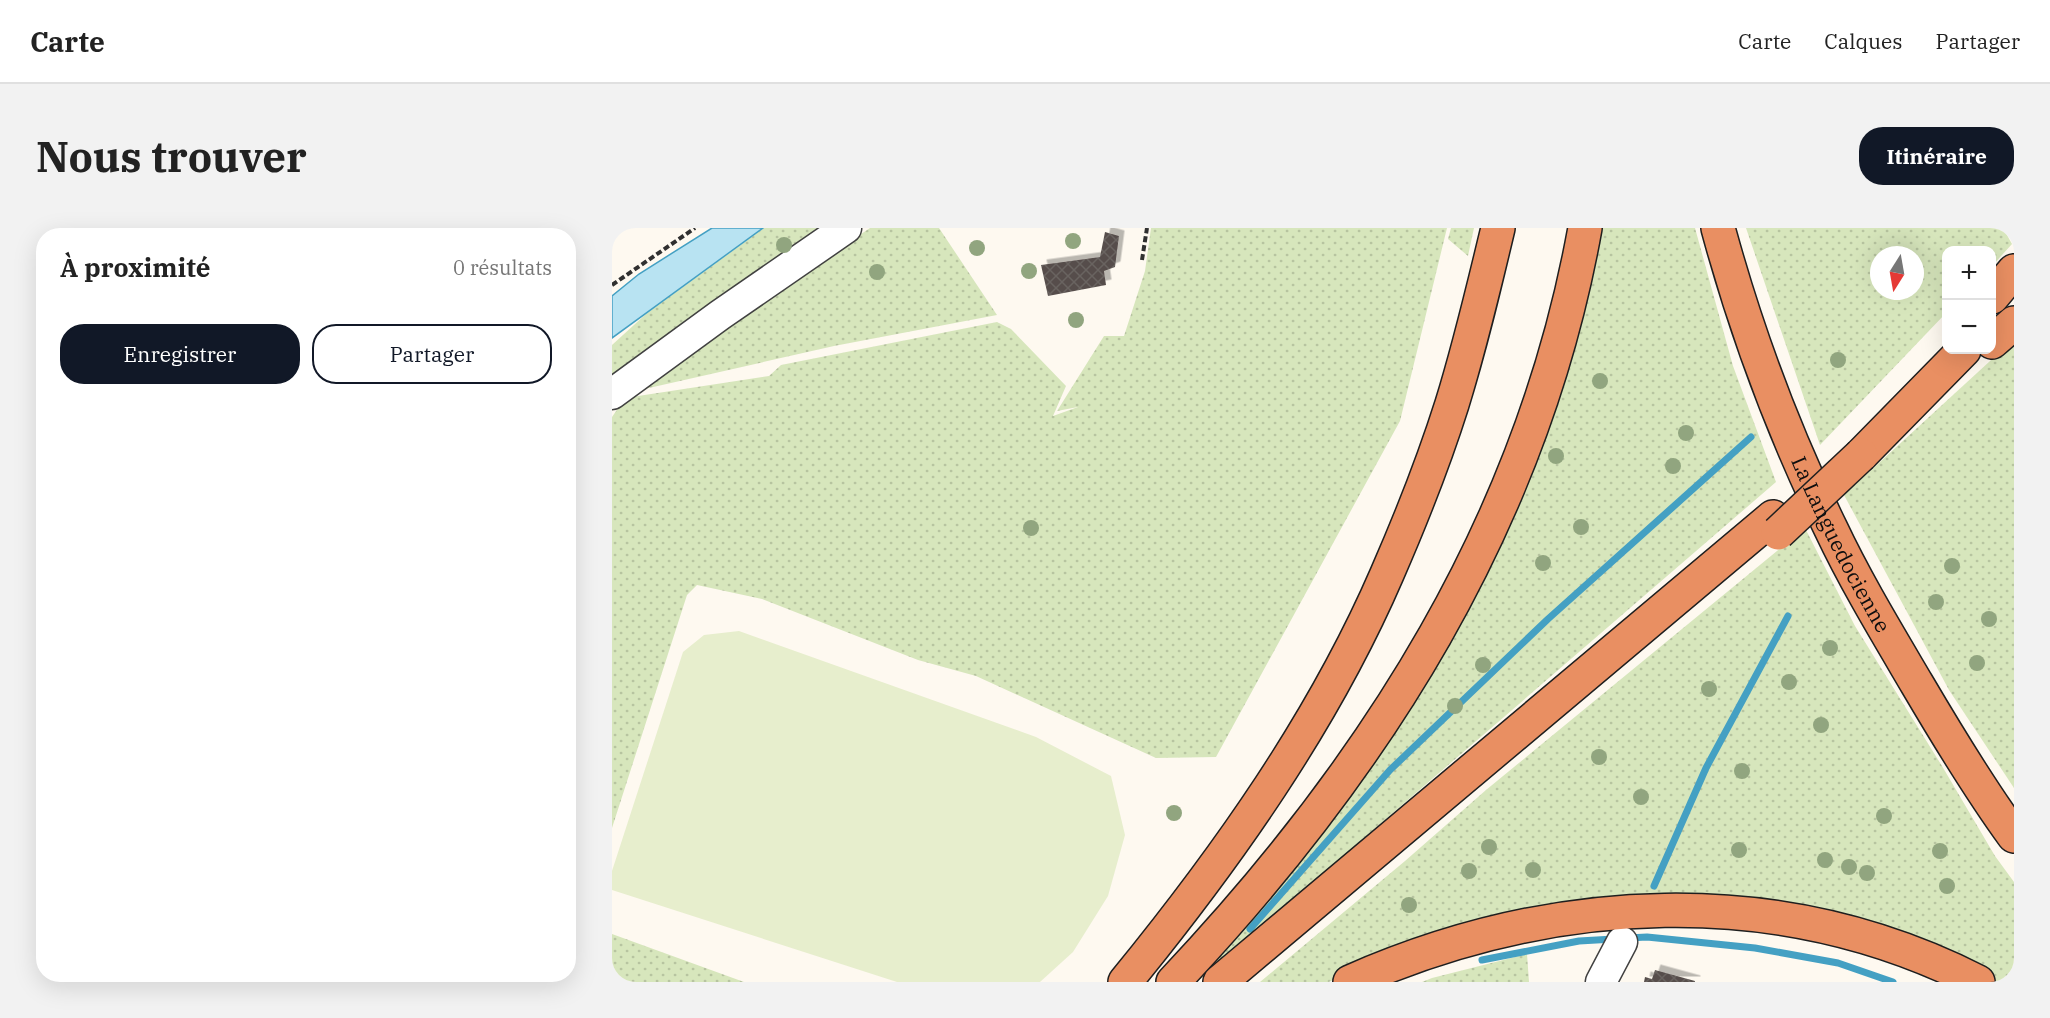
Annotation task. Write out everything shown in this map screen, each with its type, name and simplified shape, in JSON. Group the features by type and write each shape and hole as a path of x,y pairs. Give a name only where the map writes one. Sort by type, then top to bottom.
{"highway":[{"path":"1125,982 1224,855 1288,758 1340,670 1387,576 1452,405 1476,322 1498,228"},
{"path":"1173,982 1225,927 1309,824 1361,755 1421,661 1455,602 1487,537 1534,419 1567,314 1586,228"},
{"name":"La Languedocienne","path":"1718,228 1784,425 1831,531 1945,732 2014,836"},
{"path":"1996,309 2006,286"},
{"path":"1996,339 2014,323"},
{"path":"1867,444 1942,354"},
{"path":"1867,444 1960,354"},
{"path":"1243,982 1867,444 1978,354"},
{"path":"1220,982 1775,525"},
{"path":"1350,982 1409,958 1507,929 1588,915 1682,909 1742,913 1800,921 1862,936 1913,954 1978,982"}],"street":[{"path":"612,394 720,315 846,228"},
{"path":"1601,982 1622,942"}],"path":[{"path":"612,285 695,228"},
{"path":"1142,260 1147,228"}],"green space":[{"path":"764,228 834,228 612,387 612,345 646,314"},
{"path":"870,228 939,228 997,315 834,346 640,390 639,384"},
{"path":"1151,228 1447,228 1400,421 1216,757 1156,758 976,676 918,660 762,599 697,585 687,595 612,828 612,417 625,398 769,376 781,365 997,322 1011,329 1066,386 1053,416 1078,407 1057,411 1104,336 1124,336 1145,271"},
{"path":"1451,228 1474,228 1468,256 1448,239"},
{"path":"1595,228 1695,228 1733,366 1776,482 1197,982 1191,982 1470,596"},
{"path":"1746,228 2003,228 2012,244 1996,262 1996,246 1942,246 1942,317 1820,445"},
{"path":"2014,339 2014,788 1949,690 1844,495"},
{"path":"1805,528 1855,626 1995,856 2014,882 2014,982 1998,982 1949,955 1707,902 1343,975 1329,982 1260,982 1486,790"},
{"path":"739,631 1036,737 1111,776 1125,835 1108,896 1073,952 1040,982 897,982 612,890 612,871 683,652 704,635"},
{"path":"612,934 744,982 612,982"},
{"path":"1527,954 1529,982 1422,982 1432,978"}],"water":[{"path":"712,228 763,228 612,338 612,296 639,274"}],"building":[{"path":"1105,232 1119,236 1115,267 1104,271 1106,285 1048,296 1041,265 1100,257"},
{"path":"1655,970 1695,982 1644,982 1645,977 1652,979"}],"waterway":[{"path":"1250,929 1390,770 1548,619 1751,437"},
{"path":"1654,886 1706,768 1788,616"},
{"path":"1628,938 1647,937 1755,948 1838,963 1893,982"},
{"path":"1482,960 1579,941 1614,939"}]}
